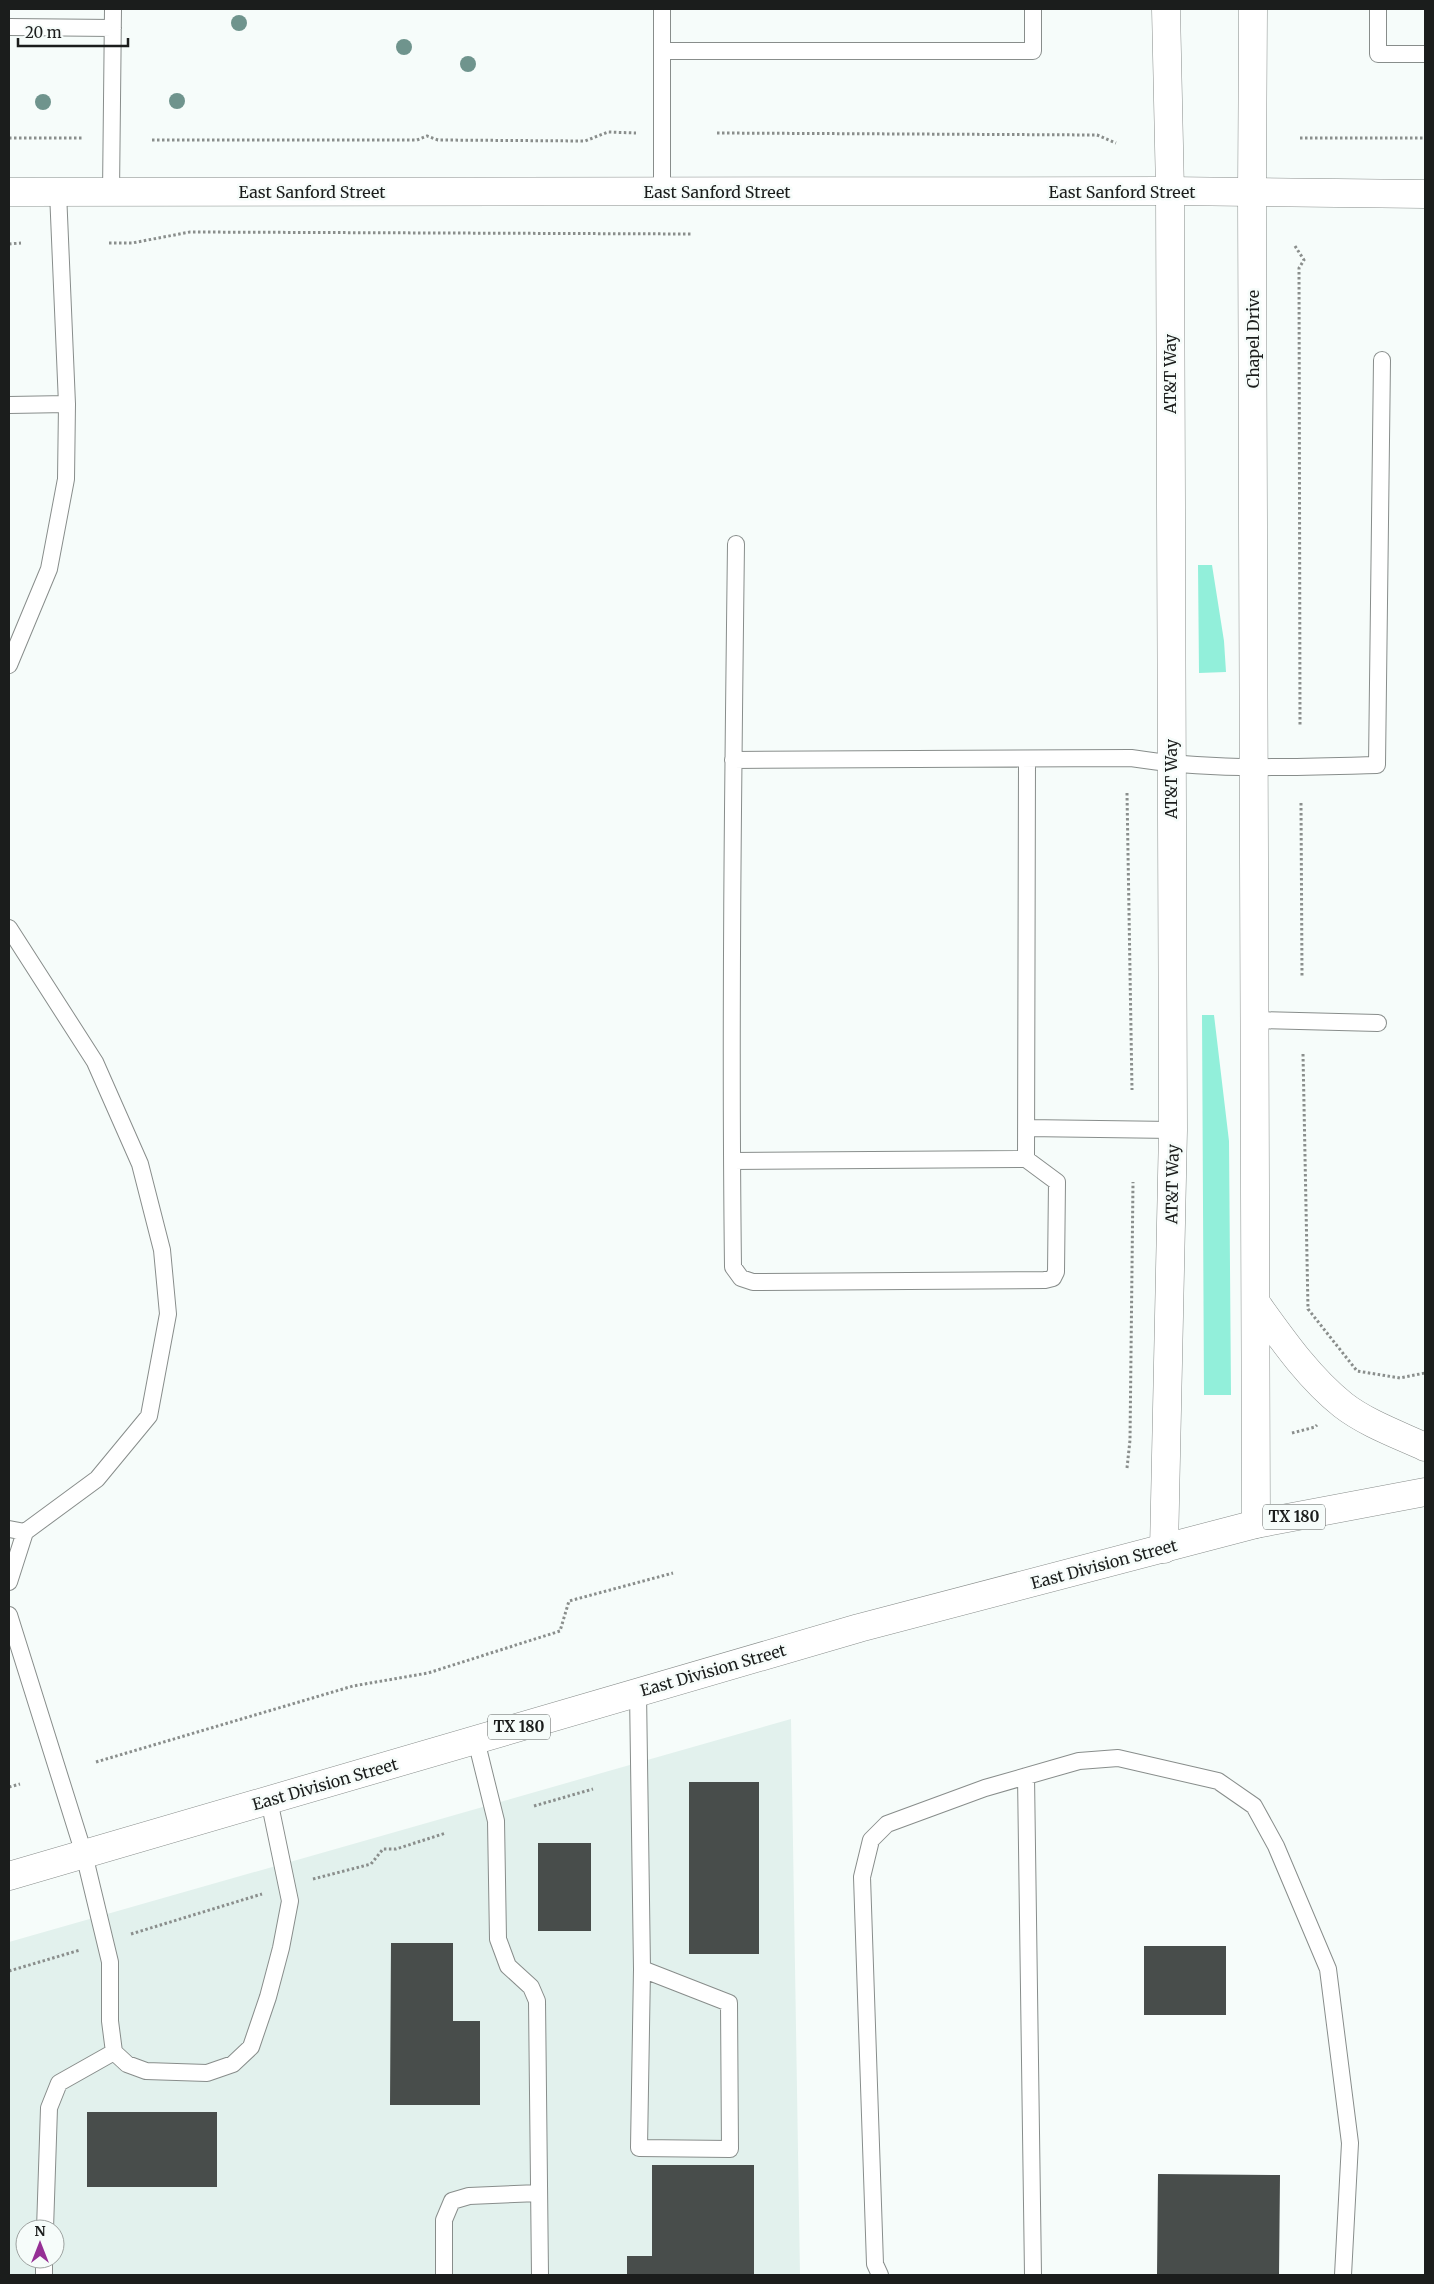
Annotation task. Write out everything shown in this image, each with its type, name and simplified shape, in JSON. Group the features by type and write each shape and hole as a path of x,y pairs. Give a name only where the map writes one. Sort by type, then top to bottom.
{"main road":[{"name":"AT&T Way","path":"1164,1549 1173,1130 1170,191 1166,9"},
{"path":"1252,193 1253,9"},
{"name":"East Sanford Street","path":"9,192 1170,191 1425,194"},
{"name":"Chapel Drive","path":"1252,193 1254,767"},
{"path":"1254,767 1256,1524"},
{"path":"1256,1304 1302,1364 1344,1405 1386,1430 1425,1447"},
{"name":"East Division Street","path":"9,1876 859,1628 1256,1524 1425,1492"}],"lane":[{"path":"111,192 113,9"},
{"path":"662,9 662,192"},
{"path":"662,51 1033,51 1033,9"},
{"path":"1378,9 1378,54 1425,54"},
{"path":"9,27 113,28"},
{"path":"9,664 49,569 66,479 67,404 58,192"},
{"path":"733,760 1130,758 1171,764 1254,767 1377,765 1382,360"},
{"path":"9,405 67,404"},
{"path":"732,1161 1026,1159 1057,1182 1056,1272 1053,1278 1045,1280 747,1281 741,1278 733,1268 732,1161 733,760 736,544"},
{"path":"1026,1159 1027,759"},
{"path":"9,928 95,1062 140,1164 162,1250 168,1314 149,1416 97,1479 17,1530 9,1582"},
{"path":"1255,1020 1378,1023"},
{"path":"1026,1128 1173,1130"},
{"path":"9,1615 84,1854 110,1962 110,2021 114,2052 127,2064 146,2071 207,2073 233,2064 251,2047 272,1981 290,1901 268,1800"},
{"path":"638,1692 642,1969 639,2148 730,2149 729,2003 642,1969"},
{"path":"476,1740 496,1821 498,1940 508,1966 531,1987 537,2000 540,2275"},
{"path":"880,2275 875,2264 862,1877 870,1840 887,1824 984,1788 1079,1761 1118,1758 1218,1781 1254,1806 1276,1846 1328,1969 1350,2143 1343,2275"},
{"path":"1026,1776 1033,2275"},
{"path":"45,2219 49,2108 59,2083 114,2052"},
{"path":"444,2275 444,2220 452,2201 469,2196 539,2193"}],"path":[{"path":"152,140 417,140 427,136 438,140 585,141 608,132 637,133"},
{"path":"717,133 1098,135 1116,142"},
{"path":"9,138 84,138"},
{"path":"1300,138 1425,138"},
{"path":"109,243 132,243 190,232 692,234"},
{"path":"9,244 21,243"},
{"path":"1295,246 1304,260 1299,268 1300,726"},
{"path":"1127,793 1132,1090"},
{"path":"1301,803 1302,977"},
{"path":"1303,1054 1308,1309 1357,1371 1400,1378 1425,1373"},
{"path":"1127,1468 1130,1440 1133,1182"},
{"path":"1292,1433 1315,1427 1320,1420"},
{"path":"96,1762 353,1686 428,1673 560,1631 569,1601 674,1573"},
{"path":"9,1787 20,1784"},
{"path":"534,1806 593,1789"},
{"path":"308,1881 371,1864 382,1848 396,1849 446,1833"},
{"path":"126,1935 268,1892"},
{"path":"9,1971 83,1949"}],"shaded area":[{"path":"791,1719 800,2275 9,2275 9,1942"}],"green space":[{"path":"1198,565 1212,565 1224,641 1226,672 1199,673"},
{"path":"1202,1015 1214,1015 1229,1141 1231,1395 1204,1395"}],"building":[{"path":"689,1782 759,1782 759,1954 689,1954"},
{"path":"538,1843 591,1843 591,1931 538,1931"},
{"path":"391,1943 453,1943 453,2021 480,2021 480,2105 390,2105"},
{"path":"1144,1946 1226,1946 1226,2015 1144,2015"},
{"path":"87,2112 217,2112 217,2187 87,2187"},
{"path":"652,2165 754,2165 754,2275 627,2275 627,2256 652,2256"},
{"path":"1158,2174 1280,2175 1279,2275 1157,2275"}]}
